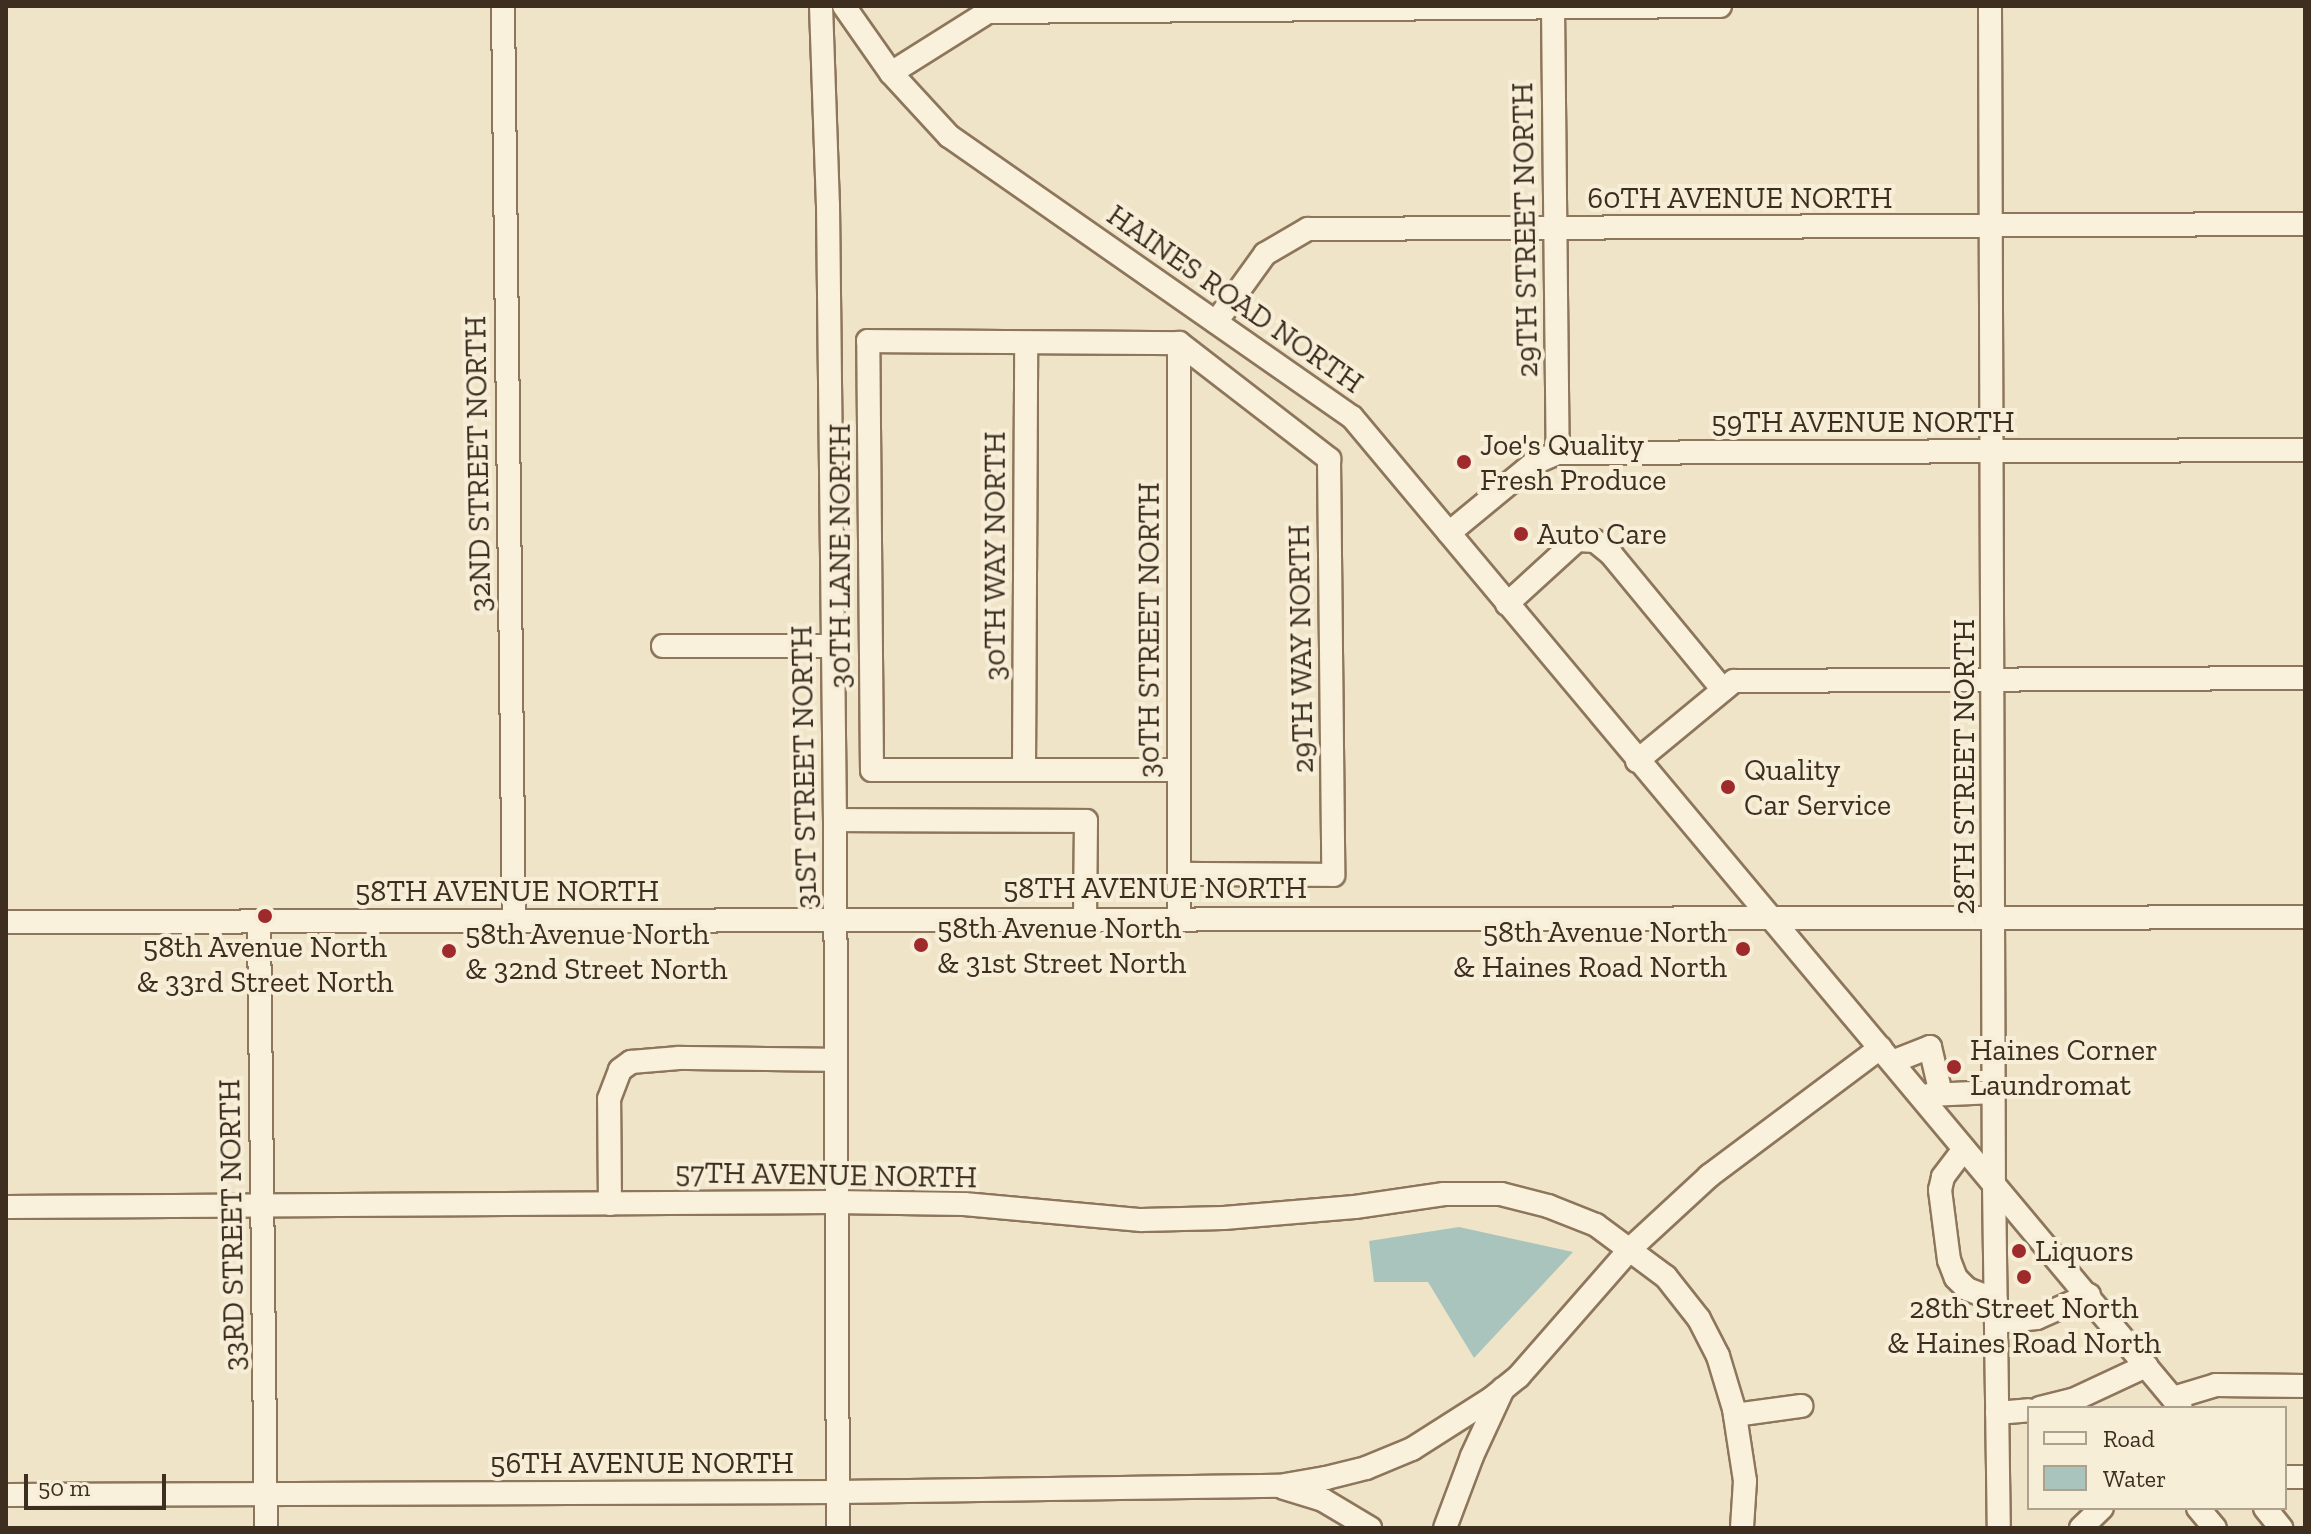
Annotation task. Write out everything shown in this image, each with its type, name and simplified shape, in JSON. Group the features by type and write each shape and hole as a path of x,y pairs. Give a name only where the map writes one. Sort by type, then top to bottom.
{"street":[{"name":"32ND STREET NORTH","path":"503,6 514,920"},
{"name":"31ST STREET NORTH","path":"821,6 828,205 835,820 834,1202 838,1528"},
{"name":"HAINES ROAD NORTH","path":"844,6 891,73 949,136 1352,417 1886,1055 1930,1095 1964,1149 2177,1403"},
{"name":"29TH STREET NORTH","path":"1553,6 1558,453"},
{"path":"891,73 988,12 1720,6"},
{"name":"28TH STREET NORTH","path":"1990,6 1994,1184 1999,1528"},
{"name":"60TH AVENUE NORTH","path":"1216,322 1265,254 1308,229 2305,224"},
{"name":"30TH LANE NORTH","path":"1024,768 872,770 868,341 1026,343"},
{"path":"1026,343 1179,343"},
{"name":"30TH WAY NORTH","path":"1024,768 1026,343"},
{"name":"30TH STREET NORTH","path":"1179,343 1179,916"},
{"name":"29TH WAY NORTH","path":"1179,343 1329,459 1333,875 1181,874"},
{"name":"59TH AVENUE NORTH","path":"1449,533 1534,463 1558,453 2305,450"},
{"path":"1507,604 1577,540 1595,541 1611,554 1723,690"},
{"path":"663,646 833,646"},
{"path":"1637,761 1734,681 2305,678"},
{"path":"1024,768 1178,770"},
{"path":"835,820 1086,821 1085,917"},
{"name":"58TH AVENUE NORTH","path":"6,922 1179,916 1775,920 2305,917"},
{"name":"33RD STREET NORTH","path":"259,921 266,1528"},
{"path":"1279,1486 1366,1468 1412,1449 1504,1388 1630,1249 1709,1176 1886,1055 1930,1047 1930,1095 1995,1092"},
{"path":"610,1204 609,1099 620,1070 631,1062 679,1058 835,1060"},
{"path":"1964,1149 1943,1177 1940,1190 1949,1260 1956,1278 1996,1311 2037,1318 2089,1295"},
{"name":"57TH AVENUE NORTH","path":"6,1207 834,1202 964,1204 1141,1220 1224,1218 1355,1207 1444,1194 1501,1194 1548,1206 1596,1225 1666,1277 1699,1319 1718,1356 1735,1415 1745,1481 1742,1528"},
{"path":"2048,1406 2073,1400 2146,1366"},
{"path":"2177,1403 2216,1385 2305,1386"},
{"path":"1445,1528 1472,1456 1504,1388"},
{"path":"1735,1415 1801,1406"},
{"path":"1997,1413 2027,1410"},
{"path":"1279,1486 1323,1500 1370,1528"},
{"name":"56TH AVENUE NORTH","path":"6,1495 837,1492 1279,1486"},
{"path":"2081,1528 2100,1510"},
{"path":"2200,1510 2215,1528"},
{"path":"2267,1510 2281,1528"}],"water":[{"path":"1459,1227 1573,1252 1474,1358 1428,1282 1374,1282 1369,1241"}],"place":[{"name":"Joe's Quality Fresh Produce","path":"1464,462"},
{"name":"Auto Care","path":"1521,534"},
{"name":"Quality Car Service","path":"1728,787"},
{"name":"58th Avenue North & 33rd Street North","path":"265,916"},
{"name":"58th Avenue North & 31st Street North","path":"921,945"},
{"name":"58th Avenue North & Haines Road North","path":"1743,949"},
{"name":"58th Avenue North & 32nd Street North","path":"449,951"},
{"name":"Haines Corner Laundromat","path":"1954,1067"},
{"name":"Liquors","path":"2019,1251"},
{"name":"28th Street North & Haines Road North","path":"2024,1277"}]}
